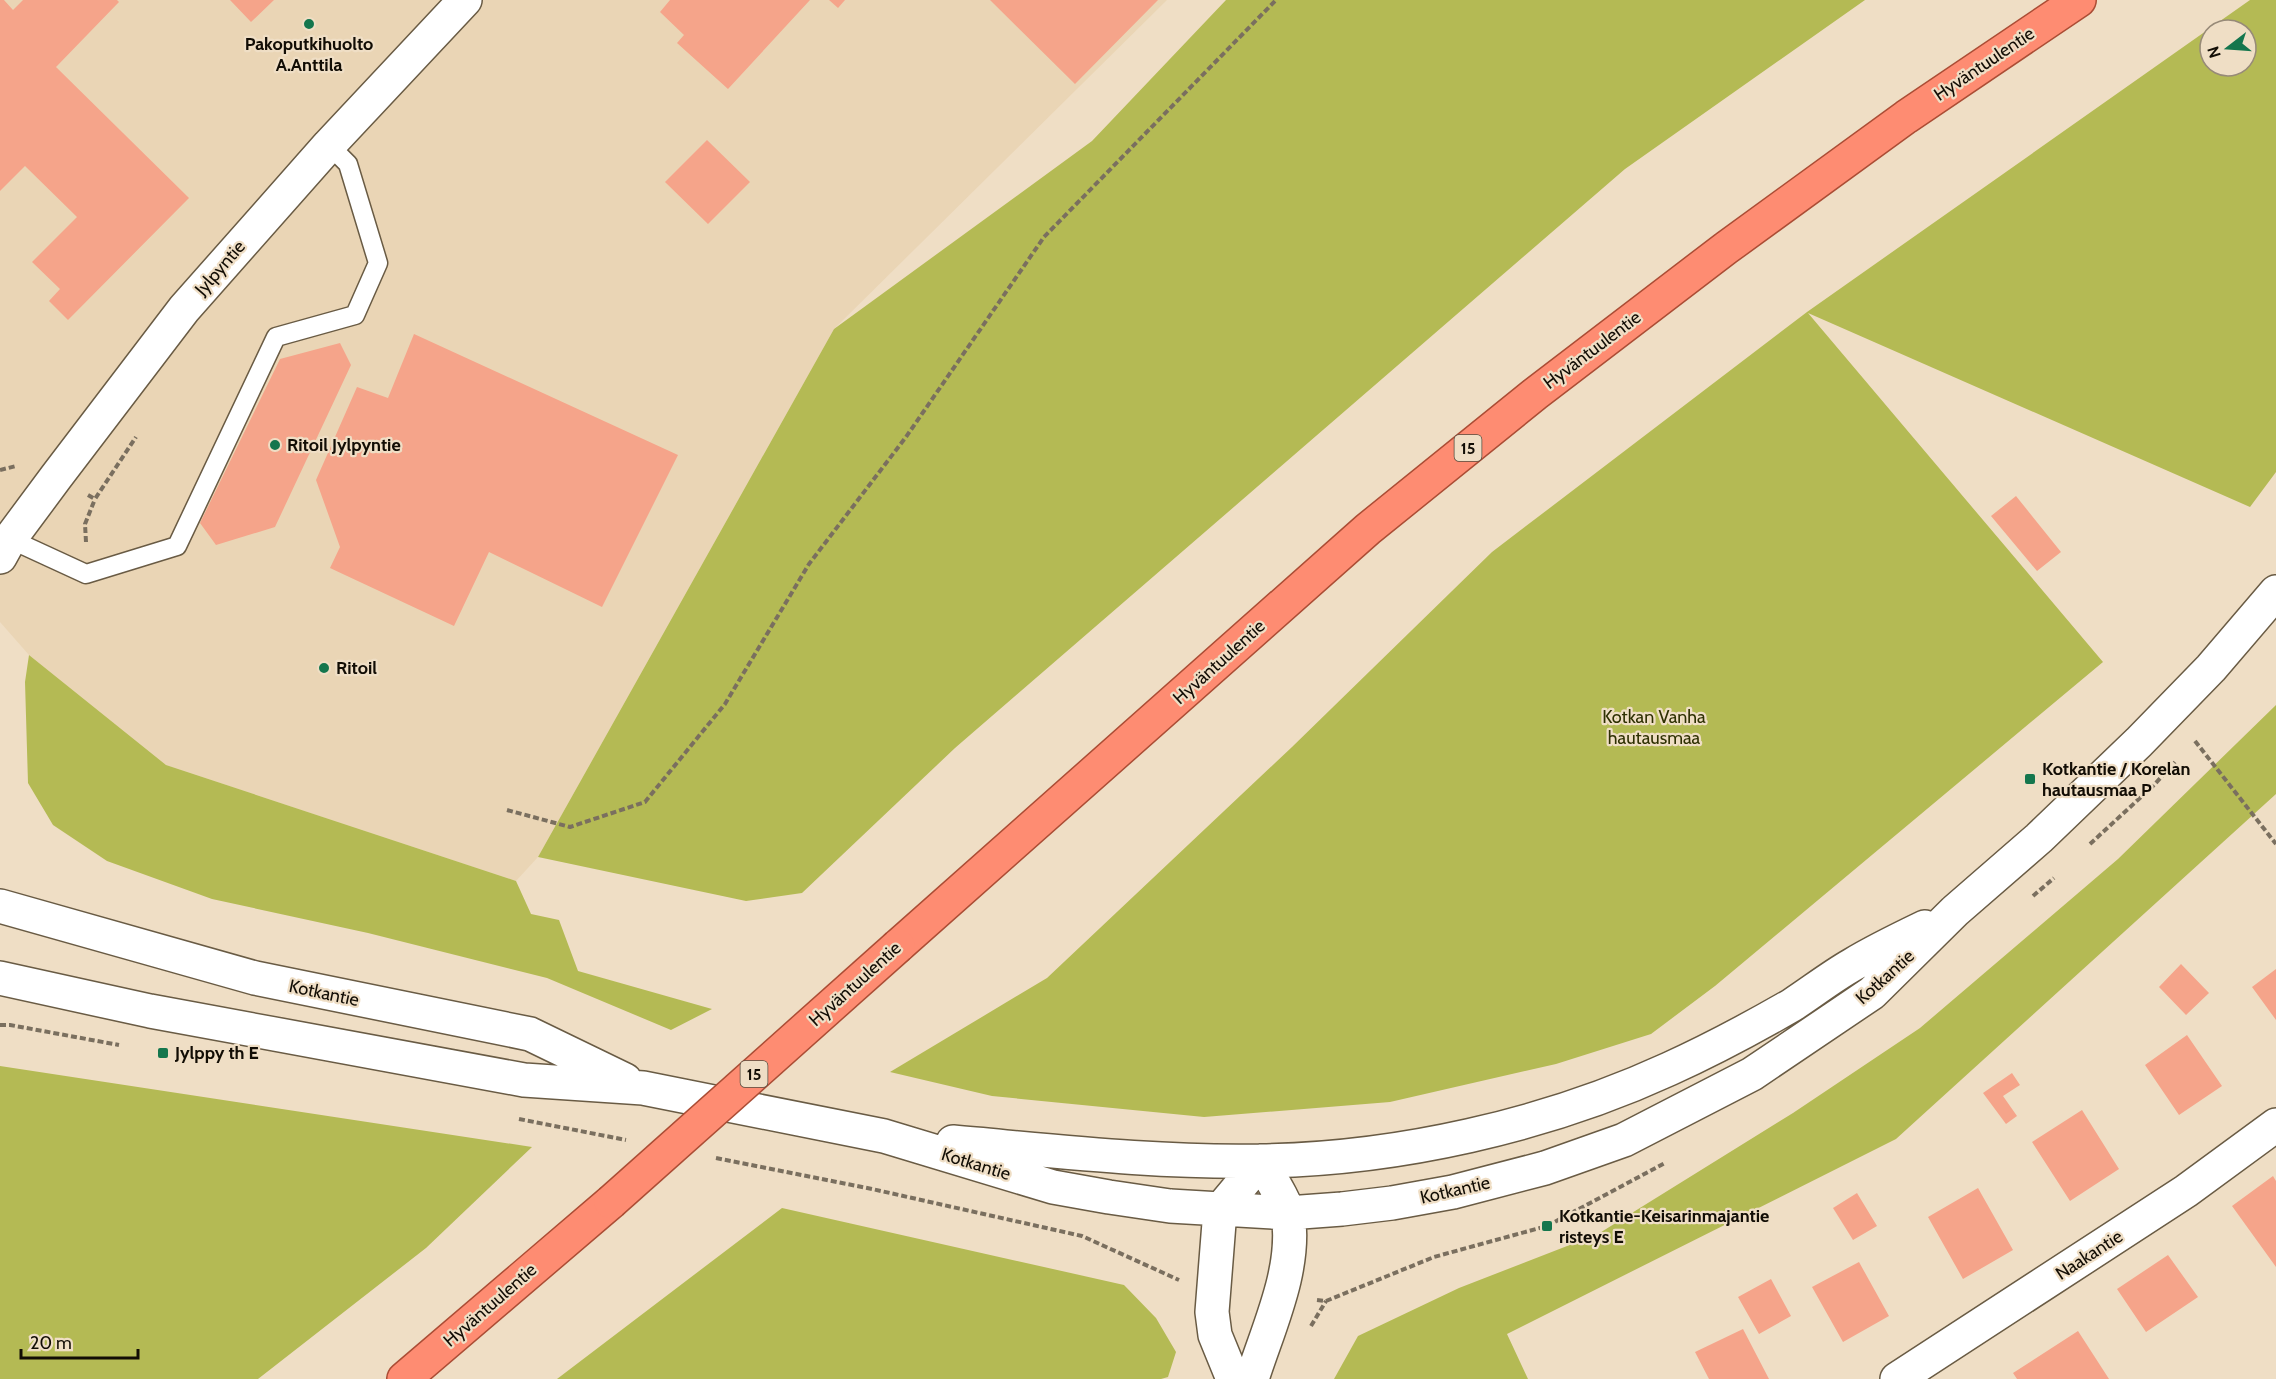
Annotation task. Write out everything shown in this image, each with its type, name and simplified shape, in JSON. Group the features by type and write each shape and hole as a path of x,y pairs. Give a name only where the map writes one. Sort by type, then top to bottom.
{"highway":[{"name":"Hyväntuulentie","path":"404,1379 611,1202 1368,529 1534,394 1726,248 1906,117 2079,0"}],"street":[{"name":"Jylpyntie","path":"3,543 184,309 328,145 465,0"},
{"name":"Kotkantie","path":"0,978 150,1011 524,1080 643,1088 884,1136 1053,1187 1170,1206 1288,1213 1362,1207 1453,1192 1545,1168 1624,1140 1752,1074 1872,993 1955,911 2039,838 2139,742 2211,668 2276,592"},
{"name":"Kotkantie","path":"0,906 255,978 530,1034 643,1088"},
{"name":"Kotkantie","path":"884,1136 1175,1160 1261,1161 1343,1157 1441,1141 1519,1123 1616,1092 1729,1040 1793,1004 1853,964 1955,911"},
{"name":"Naakantie","path":"1897,1379 2186,1191 2276,1125"},
{"path":"1233,1379 1215,1335 1212,1312 1220,1210 1261,1161 1288,1213 1289,1247 1279,1295 1252,1379"}],"lane":[{"path":"3,543 86,574 177,546 276,337 355,315 378,263 348,164 328,145"}],"path":[{"path":"507,810 570,827 645,802 725,704 808,564 906,437 1044,237 1276,0"},
{"path":"86,574 85,524 95,499"},
{"path":"2188,748 2195,741 2276,844"},
{"path":"2085,849 2153,786 2181,756"},
{"path":"2025,902 2060,872"},
{"path":"0,1025 127,1046"},
{"path":"515,1118 630,1141"},
{"path":"711,1157 872,1189 1082,1236 1175,1279 1214,1285"},
{"path":"1279,1295 1326,1301 1434,1257 1547,1226 1667,1162"}],"shaded area":[{"path":"0,0 1167,0 834,329 538,857 516,881 166,765 29,655 0,622"}],"green space":[{"path":"1226,0 1865,0 1625,169 955,748 802,893 746,901 538,857 834,329 1092,141"},
{"name":"Kotkan Vanha hautausmaa","path":"2250,0 2276,0 2276,472 2250,507 1808,313 2103,662 1715,986 1651,1034 1556,1064 1390,1102 1204,1117 992,1096 890,1072 1047,978 1292,747 1492,552 1807,312 2198,37 2198,78 2258,78 2258,18 2224,18"},
{"path":"29,655 166,765 516,881 531,914 559,920 578,971 712,1009 671,1030 547,978 368,933 212,899 107,861 53,825 28,783 25,682"},
{"path":"2276,705 2276,794 1896,1139 1507,1334 1528,1379 1334,1379 1358,1336 1459,1288 1598,1234 1793,1113 1920,1028 2118,859"},
{"path":"0,1066 532,1147 426,1248 258,1379 0,1379"},
{"path":"782,1208 1124,1285 1156,1318 1176,1352 1168,1377 1161,1379 557,1379"}],"building":[{"path":"0,0 4,0 13,10 23,0 117,0 119,2 56,67 189,198 68,320 49,301 60,289 32,262 77,217 25,166 0,191"},
{"path":"230,0 274,0 251,22"},
{"path":"670,0 810,0 728,89 677,43 684,35 660,12"},
{"path":"829,0 845,0 838,8"},
{"path":"990,0 1158,0 1075,84"},
{"path":"707,140 750,182 708,224 665,182"},
{"path":"414,334 678,455 602,607 489,552 454,626 330,568 340,547 316,480 357,387 388,398"},
{"path":"340,343 351,365 275,527 216,545 200,523 280,359"},
{"path":"2016,496 2061,552 2037,571 1991,516"},
{"path":"2181,964 2209,993 2186,1015 2159,987"},
{"path":"2276,969 2276,1020 2252,987"},
{"path":"2187,1035 2222,1086 2179,1115 2145,1065"},
{"path":"2012,1073 2020,1085 2003,1096 2017,1116 2006,1124 1983,1093"},
{"path":"2082,1110 2119,1169 2070,1201 2032,1142"},
{"path":"2273,1176 2276,1181 2276,1267 2232,1206"},
{"path":"1978,1188 2013,1250 1963,1279 1928,1217"},
{"path":"1857,1193 1877,1226 1853,1240 1833,1208"},
{"path":"2168,1255 2198,1297 2146,1332 2117,1289"},
{"path":"1859,1262 1889,1316 1843,1342 1812,1287"},
{"path":"1771,1279 1791,1316 1759,1334 1738,1297"},
{"path":"1743,1329 1769,1379 1709,1379 1695,1352"},
{"path":"2078,1331 2109,1379 2017,1379 2013,1373"}],"place":[{"name":"Pakoputkihuolto A.Anttila","path":"309,24"},
{"name":"Ritoil Jylpyntie","path":"275,445"},
{"name":"Ritoil","path":"324,668"},
{"name":"Kotkantie / Korelan hautausmaa P","path":"2030,779"},
{"name":"Jylppy th E","path":"163,1053"},
{"name":"Kotkantie-Keisarinmajantie risteys E","path":"1547,1226"}]}
